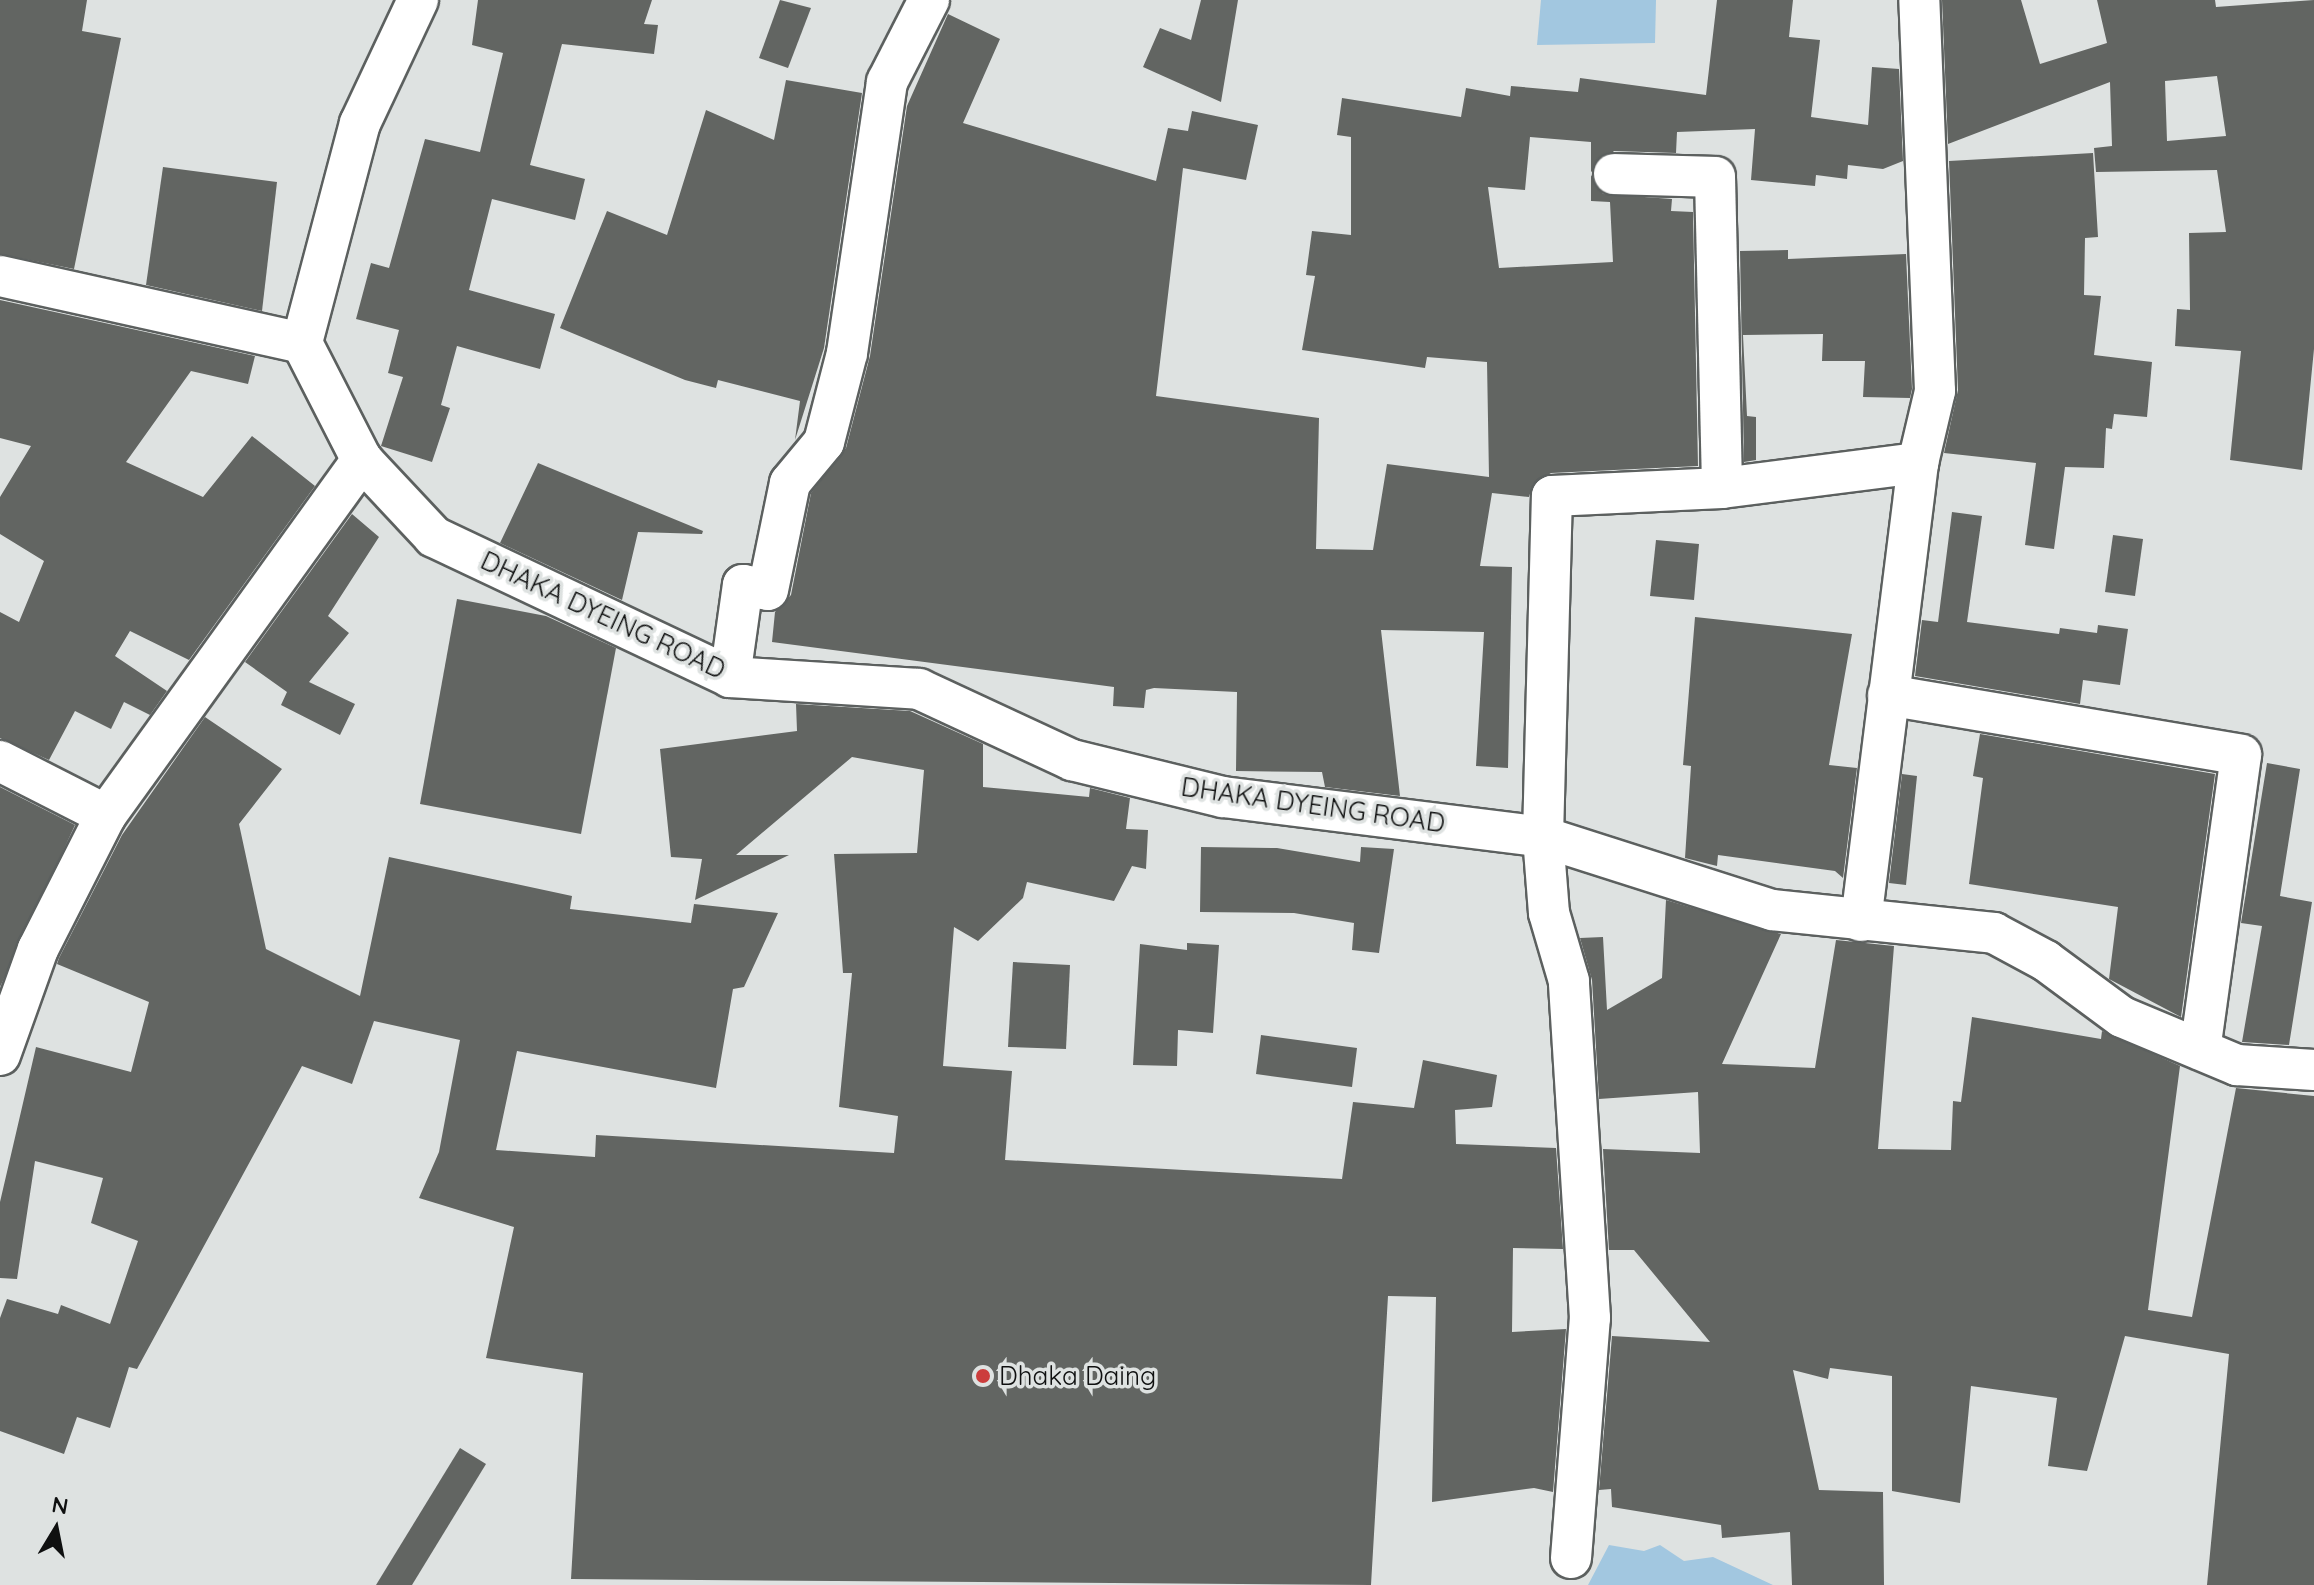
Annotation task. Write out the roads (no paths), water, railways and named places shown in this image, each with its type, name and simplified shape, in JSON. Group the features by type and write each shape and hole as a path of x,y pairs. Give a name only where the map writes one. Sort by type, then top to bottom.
{"street":[{"path":"0,276 302,343 360,123 418,0"},
{"path":"730,677 743,585 768,590 790,483 824,442 847,353 887,82 929,0"},
{"path":"1861,921 1918,463 1935,391 1919,0"},
{"path":"1614,174 1715,177 1722,488"},
{"name":"DHAKA DYEING ROAD","path":"302,343 362,460 434,537 730,677 919,689 1072,760 1223,797 1543,837 1772,910 1994,933 2046,961 2122,1017 2237,1065 2314,1070"},
{"path":"0,1055 38,949 106,815 362,460"},
{"path":"1571,1558 1590,1318 1569,981 1549,913 1543,837 1552,496 1722,488 1918,463"},
{"path":"1888,695 2241,755 2200,1049"},
{"path":"0,761 106,815"}],"water":[{"path":"1541,0 1656,0 1655,43 1537,45"},
{"path":"1609,1545 1644,1551 1660,1545 1684,1561 1713,1557 1773,1585 1588,1585"}],"place":[{"name":"Dhaka Daing","path":"983,1376"}]}
